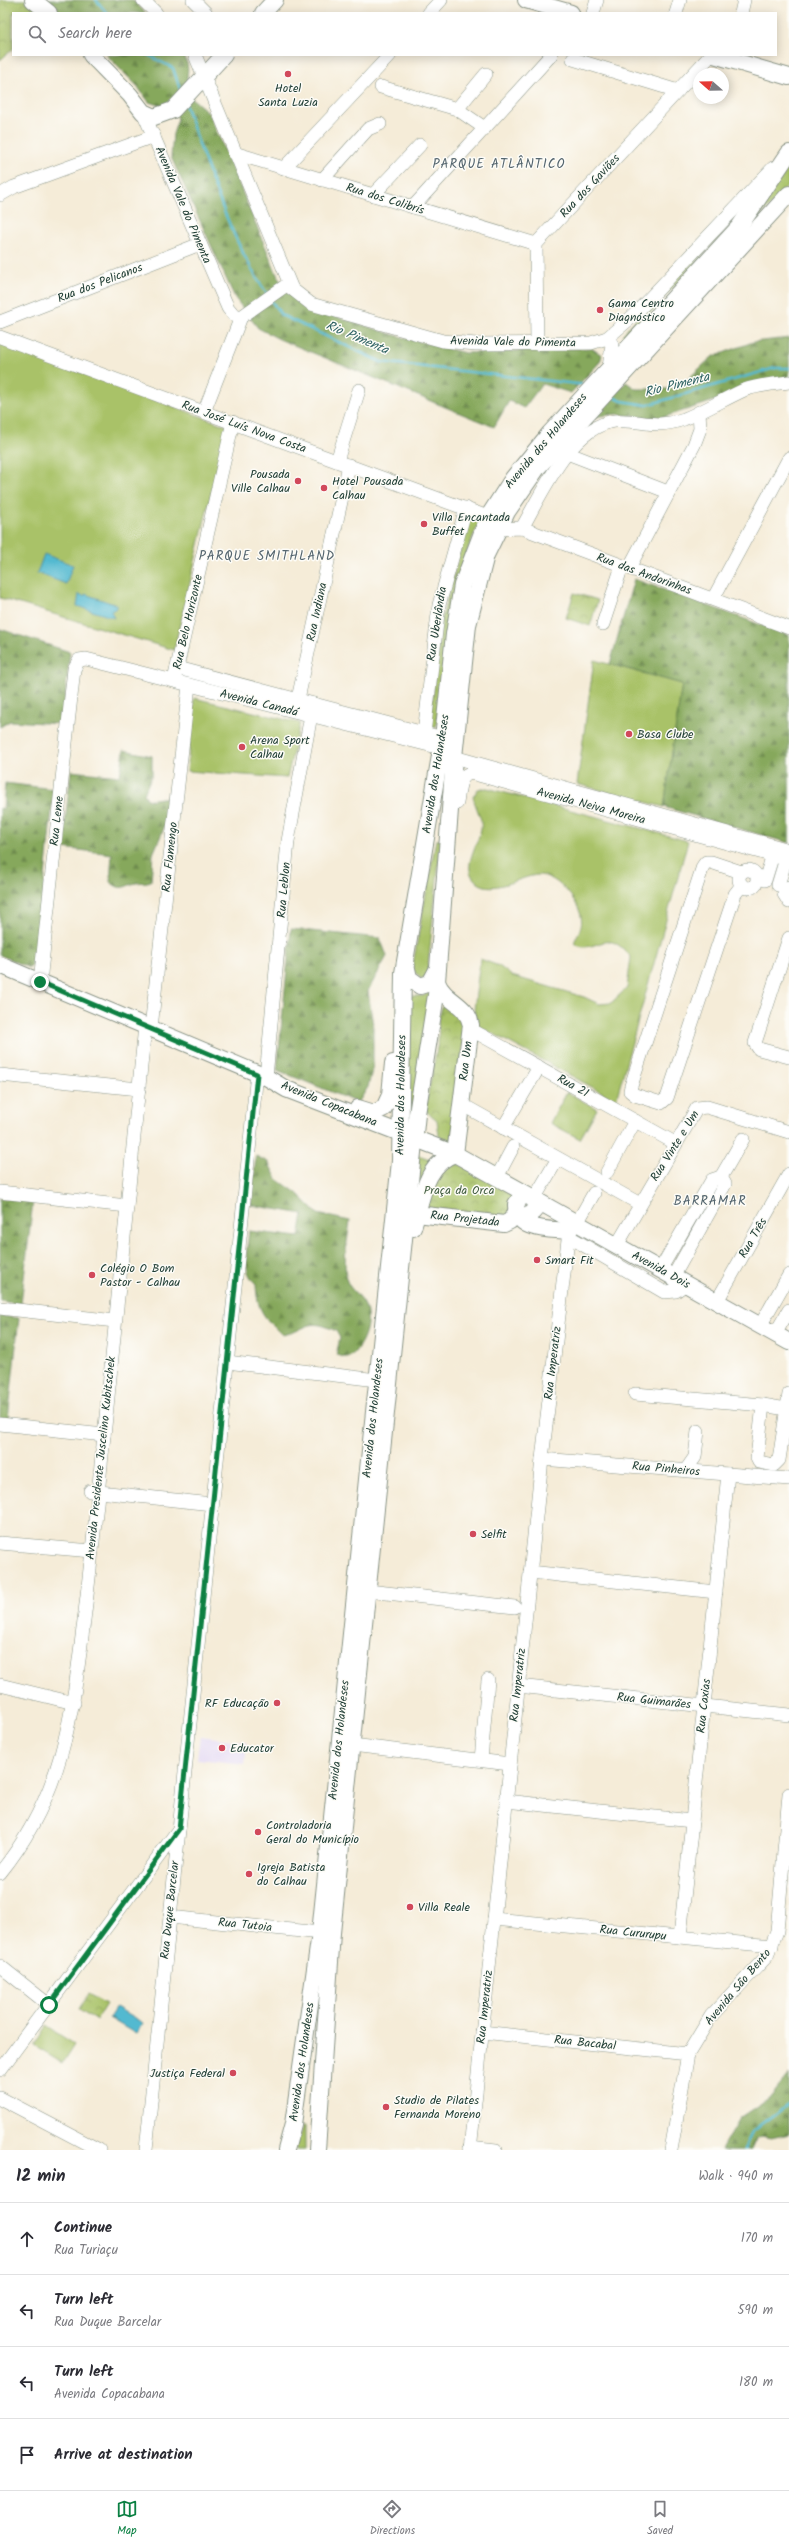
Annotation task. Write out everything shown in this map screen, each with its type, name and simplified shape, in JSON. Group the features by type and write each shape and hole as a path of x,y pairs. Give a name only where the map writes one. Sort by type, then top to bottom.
{"main road":[{"path":"33,0 47,12"},
{"path":"264,12 275,0"},
{"path":"531,1 568,12"},
{"path":"92,56 150,114 173,110 200,83 223,56"},
{"path":"731,57 789,77"},
{"name":"Avenida dos Holandeses","path":"408,1136 417,1114 432,1027 439,965 448,847 446,748 454,634 462,585 525,463 584,405 628,348 744,221 789,152"},
{"path":"744,221 789,158"},
{"name":"Avenida dos Holandeses","path":"607,377 789,194"},
{"name":"Avenida dos Holandeses","path":"316,2150 332,1933 406,1216 408,1136 401,1000 406,955 472,607 493,523 519,492 563,448 584,405"},
{"path":"406,955 408,975 417,985 424,986 430,984 439,965"},
{"name":"Avenida Copacabana","path":"0,965 262,1075 286,1089 408,1136"},
{"name":"Rua Um","path":"437,982 443,993 466,1010 470,1020 455,1154"},
{"name":"Avenida Copacabana","path":"262,1075 289,1081 370,1112 381,1111 390,1095 401,1000"},
{"name":"Avenida Dois","path":"408,1136 455,1154 497,1177 523,1201 572,1228 617,1245 782,1338"},
{"path":"406,1216 430,1175 444,1159 455,1154"},
{"path":"523,1201 521,1221 529,1226 572,1228"},
{"name":"Rua Projetada","path":"406,1216 504,1224 510,1221 523,1201"},
{"name":"Avenida dos Holandeses","path":"287,2150 293,2124 320,1933 377,1380 406,1216"}],"street":[{"path":"143,0 155,12"},
{"path":"194,0 205,12"},
{"path":"430,12 441,0"},
{"path":"593,12 597,0"},
{"path":"676,12 680,0"},
{"path":"741,12 744,0"},
{"name":"Avenida Vale do Pimenta","path":"195,56 200,83 234,153 284,287 311,304 421,336 459,343 592,343 607,338 632,316 789,152"},
{"path":"284,168 389,56"},
{"path":"413,207 483,127 550,56"},
{"name":"Rua dos Gaviões","path":"536,244 711,56"},
{"path":"572,59 678,90"},
{"path":"457,109 486,74"},
{"path":"381,87 457,109 483,127"},
{"name":"Avenida Vale do Pimenta","path":"150,114 154,136 228,308 233,314 246,313"},
{"path":"322,180 368,129 380,124"},
{"path":"0,195 14,187 154,136"},
{"path":"373,195 420,145"},
{"name":"Rua dos Colibrís","path":"234,153 536,244"},
{"name":"Rua dos Pelicanos","path":"0,322 200,244"},
{"path":"536,244 537,344"},
{"path":"204,412 246,313 284,287"},
{"name":"Rua José Luís Nova Costa","path":"0,337 466,508 493,523"},
{"path":"607,338 617,338 628,348"},
{"path":"607,338 612,344 607,377"},
{"path":"522,528 563,448 613,422 657,425 668,424 699,412 746,390 789,382"},
{"name":"Rua Indiana","path":"296,706 343,463 359,390"},
{"path":"603,624 625,567 668,492 698,434 700,425 699,412"},
{"name":"Rua Belo Horizonte","path":"174,682 233,422"},
{"path":"563,448 668,492"},
{"path":"713,599 789,458"},
{"name":"Rua Uberlândia","path":"423,739 439,604 466,508"},
{"name":"Rua das Andorinhas","path":"493,523 522,528 789,628"},
{"name":"Avenida Canadá","path":"77,661 86,659 174,682 296,706 423,739 446,748"},
{"name":"Rua Leme","path":"40,982 74,669 77,661"},
{"name":"Avenida Canadá","path":"177,668 296,706"},
{"name":"Rua Flamengo","path":"145,1026 189,685"},
{"name":"Rua Leblon","path":"262,1075 288,841 312,710"},
{"name":"Avenida Neiva Moreira","path":"446,748 788,855"},
{"name":"Avenida Neiva Moreira","path":"448,847 461,781 465,774 471,773 774,851"},
{"path":"742,886 750,887 761,879 774,851"},
{"path":"742,886 735,894 667,1098 661,1103 634,1095 630,1091 631,1086 703,866 706,862 711,862 741,872 752,870 761,879 785,891 788,855"},
{"path":"741,872 738,878 742,886"},
{"path":"789,938 755,1041 759,1048 789,1057"},
{"name":"Avenida Presidente Juscelino Kubitschek","path":"1,1865 40,1795 70,1702 88,1551 135,1088 145,1026"},
{"name":"Rua 21","path":"470,1029 675,1144"},
{"path":"503,1128 539,1067"},
{"path":"0,1075 135,1088"},
{"name":"Rua Duque Barcelar","path":"146,2150 227,1362 262,1075"},
{"path":"461,1104 640,1204"},
{"name":"Rua Vinte e Um","path":"617,1245 692,1114 697,1108 702,1106 789,1132"},
{"path":"607,1172 635,1121"},
{"path":"594,1193 572,1228 664,1292 676,1291 673,1277 725,1184 721,1177 743,1139"},
{"path":"497,1177 513,1147"},
{"path":"523,1201 554,1165"},
{"name":"Rua Três","path":"716,1301 789,1174"},
{"path":"0,1192 123,1206"},
{"name":"Rua Imperatriz","path":"470,2149 542,1459 572,1228"},
{"path":"760,1326 789,1275"},
{"path":"0,1308 112,1321"},
{"path":"782,1338 789,1310"},
{"path":"227,1362 377,1380"},
{"path":"635,1394 764,1405 786,1409"},
{"path":"764,1405 757,1458 767,1471 779,1460 789,1394"},
{"path":"0,1424 100,1435"},
{"path":"686,1470 695,1457 698,1431"},
{"name":"Rua Pinheiros","path":"542,1459 728,1474 767,1471 789,1479"},
{"name":"Rua Caxias","path":"680,1937 728,1474"},
{"path":"94,1492 212,1504"},
{"path":"0,1543 88,1551"},
{"path":"530,1572 716,1592"},
{"path":"368,1591 515,1607"},
{"path":"481,1760 488,1680"},
{"path":"0,1685 70,1702"},
{"name":"Rua Guimarães","path":"518,1686 789,1715"},
{"path":"352,1745 510,1764"},
{"name":"Avenida São Bento","path":"670,2150 688,2054 712,2016 767,1956 772,1946 777,1931 789,1794"},
{"path":"506,1801 692,1822"},
{"path":"0,2070 179,1829"},
{"name":"Rua Tutoia","path":"170,1917 320,1933"},
{"name":"Rua Cururupu","path":"494,1919 772,1946"},
{"path":"0,1966 49,2005"},
{"name":"Rua Bacabal","path":"482,2032 688,2054"},
{"path":"0,2098 99,2150"},
{"path":"470,2149 496,2150"}],"shaded area":[{"name":"Educator","path":"200,1736 247,1742 245,1764 197,1759"}],"green space":[{"path":"0,0 25,0 41,12 12,12 12,50 0,60"},
{"path":"46,0 133,0 145,12 60,12"},
{"path":"107,56 184,56 188,68 188,91 192,98 210,115 279,279 289,294 313,309 394,335 465,353 591,348 602,355 600,362 571,393 542,384 524,408 509,401 494,427 279,339 258,328 235,298 171,157 173,134 178,119 171,103 161,106 149,102 137,86"},
{"path":"789,165 789,185 747,230"},
{"path":"722,226 720,236 627,338 622,335"},
{"path":"789,338 789,377 667,416 650,418 617,414 591,417 626,382 636,389 677,389 712,357 753,342"},
{"path":"0,343 227,426 174,650 0,598"},
{"path":"470,514 480,522 470,544 455,594 436,727 429,730 442,618"},
{"path":"634,579 789,635 789,843 664,807 682,684 610,664"},
{"path":"574,593 598,600 590,626 566,618"},
{"path":"0,629 70,652 62,724 10,721 0,727"},
{"name":"Basa Clube","path":"594,660 682,684 664,807 577,784"},
{"name":"Arena Sport Calhau","path":"194,698 300,723 287,778 187,771"},
{"path":"124,750 152,756 152,774 144,794 148,800 169,797 164,828 153,854 151,881 136,883 121,888 110,882 112,854 62,848 71,771 120,776"},
{"path":"5,783 54,789 36,963 29,968 0,955 0,808 3,809"},
{"path":"487,788 688,841 616,1100 477,1025 474,1010 480,959 499,966 512,976 584,997 599,1004 611,1003 627,988 631,957 623,948 612,942 585,947 574,943 581,926 579,910 575,901 568,893 561,886 546,876 530,876 488,887 480,884 474,879 470,873 470,865 480,834 481,820 473,797 478,789"},
{"path":"436,840 441,840 427,976 421,979 412,969"},
{"path":"291,929 380,938 387,956 368,991 373,1025 373,1066 368,1087 358,1103 277,1070"},
{"path":"432,990 413,1108 408,1113 409,996 423,996"},
{"path":"443,1004 453,1006 466,1021 452,1141 447,1144 439,1136 437,1120 425,1110 439,1037 438,1020"},
{"path":"567,1092 597,1109 580,1139 550,1123"},
{"path":"418,1155 436,1161 417,1200"},
{"path":"256,1156 268,1162 277,1179 297,1193 318,1214 350,1221 345,1256 346,1277 350,1287 363,1302 366,1309 367,1324 359,1347 349,1358 336,1355 340,1338 336,1331 319,1325 313,1325 282,1335 266,1318 260,1307 256,1284 248,1272 247,1266 246,1252 249,1231 299,1237 303,1214 251,1205"},
{"name":"Praça da Orca","path":"453,1161 513,1192 509,1219 426,1210 437,1174"},
{"path":"0,1198 33,1201 21,1304 0,1301"},
{"path":"0,1316 19,1318 8,1419 0,1418"},
{"path":"88,1994 106,2004 96,2020 79,2009"},
{"path":"46,2026 74,2044 62,2063 34,2046"},
{"path":"789,2075 789,2134 771,2138 761,2136 756,2139 751,2150 721,2150 739,2119 769,2099"},
{"path":"302,2127 305,2127 305,2150 296,2150"}],"water":[{"path":"44,554 73,565 66,584 37,573"},
{"path":"79,594 84,596 85,594 117,605 117,608 111,611 114,618 77,606"},
{"path":"116,2007 143,2023 136,2034 109,2018"}],"waterway":[{"name":"Rio Pimenta","path":"96,0 106,12"},
{"name":"Rio Pimenta","path":"150,56 173,68 181,92"},
{"name":"Rio Pimenta","path":"185,104 220,202 242,250 267,294"},
{"name":"Rio Pimenta","path":"271,300 281,315 381,362 586,385"},
{"name":"Rio Pimenta","path":"611,396 622,401 647,405 775,368 789,368"},
{"path":"744,2150 752,2131 789,2103"}],"place":[{"name":"Hotel Santa Luzia","path":"288,74"},
{"name":"Gama Centro Diagnóstico","path":"600,310"},
{"name":"Pousada Ville Calhau","path":"298,481"},
{"name":"Hotel Pousada Calhau","path":"324,488"},
{"name":"Villa Encantada Buffet","path":"424,524"},
{"name":"Basa Clube","path":"629,734"},
{"name":"Arena Sport Calhau","path":"242,747"},
{"name":"Smart Fit","path":"537,1260"},
{"name":"Colégio O Bom Pastor - Calhau","path":"92,1275"},
{"name":"Selfit","path":"473,1534"},
{"name":"RF Educação","path":"277,1703"},
{"name":"Educator","path":"222,1748"},
{"name":"Controladoria Geral do Município","path":"258,1832"},
{"name":"Igreja Batista do Calhau","path":"249,1874"},
{"name":"Villa Reale","path":"410,1907"},
{"name":"Justiça Federal","path":"233,2073"},
{"name":"Studio de Pilates Fernanda Moreno","path":"386,2107"}],"district":[{"name":"PARQUE ATLÂNTICO","path":"499,164"},
{"name":"PARQUE SMITHLAND","path":"267,556"},
{"name":"BARRAMAR","path":"710,1201"}],"route":[{"path":"40,982 257,1074 179,1829 49,2005"}]}
